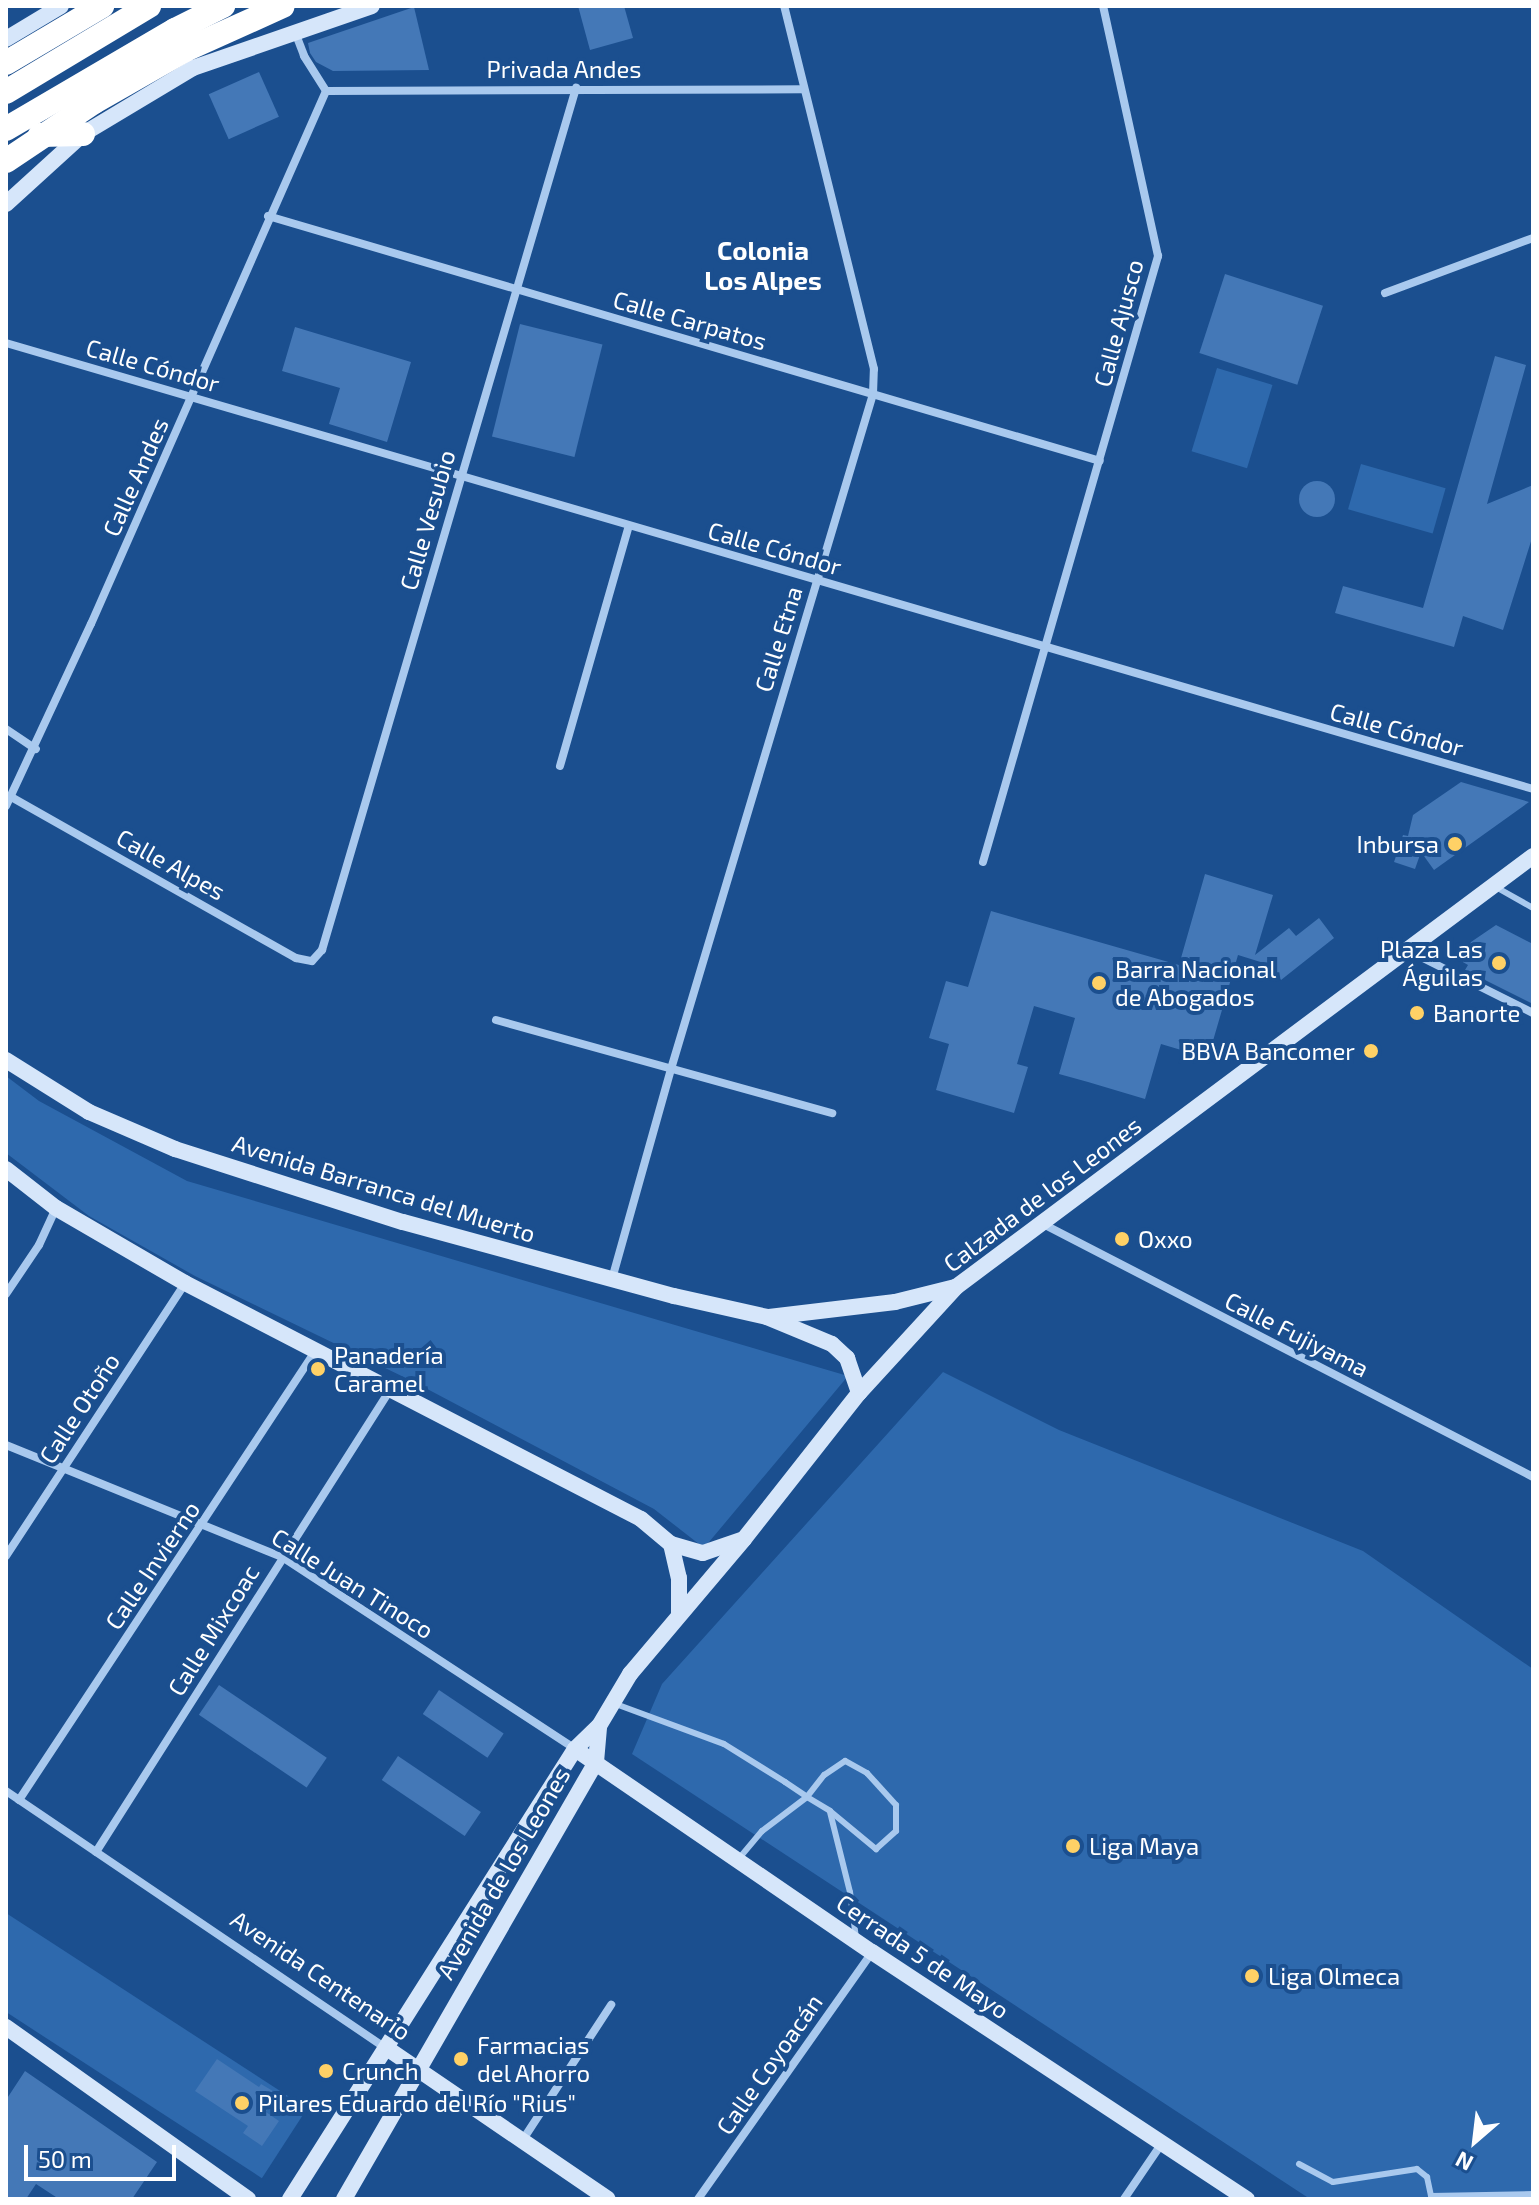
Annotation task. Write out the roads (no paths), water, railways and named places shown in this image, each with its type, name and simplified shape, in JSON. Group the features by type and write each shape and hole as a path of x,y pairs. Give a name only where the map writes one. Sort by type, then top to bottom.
{"highway":[{"path":"6,63 102,6"},
{"path":"6,92 149,6"},
{"path":"6,132 121,60 223,6"},
{"path":"6,161 94,102 185,50 283,6"},
{"path":"6,63 13,35"},
{"path":"6,132 83,134"}],"main road":[{"path":"13,35 61,6"},
{"path":"6,204 83,134 193,68 372,6"},
{"name":"Calzada de los Leones","path":"599,1726 630,1674 744,1539 859,1393 956,1287 1045,1225 1533,856"},
{"name":"Avenida Barranca del Muerto","path":"6,1060 89,1112 175,1149 403,1222 767,1317 832,1344 847,1358 859,1393"},
{"path":"6,1169 56,1208 185,1283 641,1519 671,1544 703,1553 744,1539"},
{"name":"Avenida Barranca del Muerto","path":"767,1317 895,1302 956,1287"},
{"path":"671,1544 678,1569 679,1614"},
{"name":"Avenida de los Leones","path":"290,2199 388,2049 575,1749 599,1726"},
{"name":"Avenida de los Leones","path":"344,2199 596,1762 599,1726"},
{"name":"Cerrada 5 de Mayo","path":"575,1749 872,1952 1247,2199"},
{"path":"6,2027 248,2199"},
{"name":"Avenida Centenario","path":"388,2049 608,2199"}],"street":[{"name":"Calle Etna","path":"612,1279 671,1069 873,394 874,369 784,6"},
{"name":"Calle Ajusco","path":"983,862 1158,256 1103,6"},
{"path":"294,31 304,56 326,91"},
{"name":"Calle Vesubio","path":"312,961 322,950 576,88"},
{"name":"Privada Andes","path":"326,91 803,89"},
{"name":"Calle Andes","path":"6,806 13,798 36,749 192,397 268,216 326,91"},
{"name":"Calle Carpatos","path":"268,216 1100,461"},
{"path":"1385,293 1533,238"},
{"name":"Calle Cóndor","path":"6,343 1533,789"},
{"path":"560,766 629,526"},
{"path":"6,729 36,749"},
{"name":"Calle Alpes","path":"13,798 296,958 312,961"},
{"path":"1406,950 1533,1013"},
{"path":"496,1020 832,1113"},
{"path":"6,1294 39,1245 56,1208"},
{"name":"Calle Fujiyama","path":"1045,1225 1533,1477"},
{"name":"Calle Otoño","path":"6,1556 185,1283"},
{"name":"Calle Invierno","path":"19,1800 316,1350"},
{"name":"Calle Mixcoac","path":"96,1852 390,1390"},
{"name":"Calle Juan Tinoco","path":"6,1445 282,1557 575,1749"},
{"name":"Avenida Centenario","path":"6,1791 388,2049"},
{"name":"Calle Coyoacán","path":"698,2199 872,1952"},
{"path":"522,2141 611,2005"},
{"path":"1124,2199 1163,2142"}],"lane":[{"path":"1492,885 1533,908"},
{"path":"613,1703 724,1744 807,1797 830,1811 876,1849 896,1831 896,1805 867,1773 845,1761 824,1775 807,1797 762,1831 738,1860"},
{"path":"830,1811 850,1892 856,1941"},
{"path":"1299,2164 1333,2182 1417,2169 1427,2177 1431,2198 1533,2194"}],"place":[{"name":"Inbursa","path":"1455,844"},
{"name":"Plaza Las Águilas","path":"1499,963"},
{"name":"Barra Nacional de Abogados","path":"1099,983"},
{"name":"Banorte","path":"1417,1013"},
{"name":"BBVA Bancomer","path":"1371,1051"},
{"name":"Oxxo","path":"1122,1239"},
{"name":"Panadería Caramel","path":"318,1369"},
{"name":"Liga Maya","path":"1073,1846"},
{"name":"Liga Olmeca","path":"1252,1976"},
{"name":"Farmacias del Ahorro","path":"461,2059"},
{"name":"Crunch","path":"326,2071"},
{"name":"Pilares Eduardo del Río \"Rius\"","path":"242,2103"}],"district":[{"name":"Colonia Los Alpes","path":"763,265"}]}
